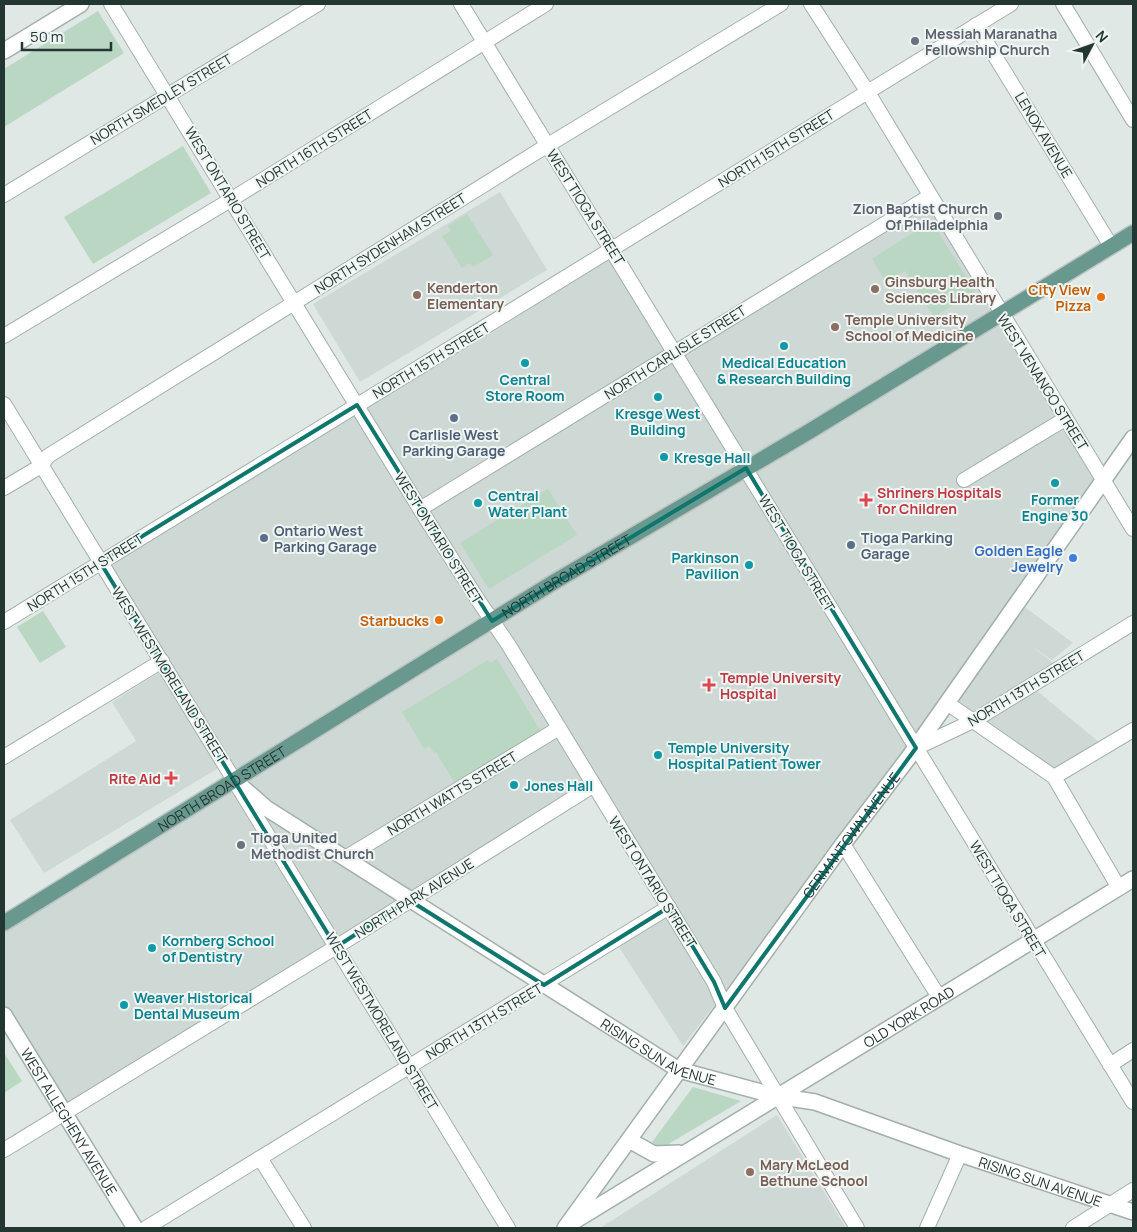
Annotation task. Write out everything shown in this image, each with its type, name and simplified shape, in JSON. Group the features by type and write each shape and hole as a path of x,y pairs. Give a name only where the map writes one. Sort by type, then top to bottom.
{"main road":[{"name":"NORTH BROAD STREET","path":"4,923 492,621 1133,232"}],"street":[{"path":"4,51 81,4"},
{"name":"WEST ONTARIO STREET","path":"111,4 420,509 559,728 669,908 714,982 725,1008 776,1096 857,1228"},
{"name":"NORTH SMEDLEY STREET","path":"4,195 318,4"},
{"name":"WEST TIOGA STREET","path":"461,4 613,249 674,353 1133,1102"},
{"name":"NORTH 16TH STREET","path":"4,336 232,199 546,4"},
{"name":"NORTH SYDENHAM STREET","path":"4,488 41,466 48,456 294,302 780,4"},
{"name":"WEST VENANGO STREET","path":"811,4 867,91 1133,529"},
{"name":"NORTH 15TH STREET","path":"4,622 1011,4"},
{"path":"1063,4 1133,120"},
{"name":"LENOX AVENUE","path":"976,25 1111,246"},
{"name":"NORTH CARLISLE STREET","path":"420,509 930,196"},
{"name":"WEST WESTMORELAND STREET","path":"4,404 508,1228"},
{"path":"964,480 1065,419"},
{"name":"GERMANTOWN AVENUE","path":"565,1228 843,844 916,748 1133,438"},
{"name":"NORTH 13TH STREET","path":"916,748 975,720 1133,623"},
{"path":"4,757 162,662"},
{"path":"947,702 975,720 1054,778 1119,888"},
{"name":"NORTH WATTS STREET","path":"345,858 559,728"},
{"path":"1054,778 1133,730"},
{"name":"RISING SUN AVENUE","path":"235,781 266,808 679,1070 776,1096 815,1102 960,1154 1133,1212"},
{"name":"NORTH PARK AVENUE","path":"4,1150 336,947 594,785"},
{"path":"843,844 939,998"},
{"name":"OLD YORK ROAD","path":"565,1228 776,1096 1133,880"},
{"name":"NORTH 13TH STREET","path":"146,1228 669,908"},
{"name":"WEST ALLEGHENY AVENUE","path":"4,1015 135,1228"},
{"path":"1110,1065 1133,1050"},
{"name":"OLD YORK ROAD","path":"629,1140 654,1154 683,1153"},
{"path":"927,1228 960,1154"},
{"path":"260,1158 304,1228"},
{"path":"1073,1228 1091,1223 1112,1204 1133,1190"}],"highlighted area":[{"path":"357,405 492,621 746,468 916,748 725,1008 714,982 669,907 544,985 409,900 336,947 100,562"}],"shaded area":[{"name":"Kenderton Elementary","path":"500,192 547,270 360,382 313,304"},
{"path":"930,196 1104,479 1018,602 1073,643 1052,660 1030,645 1060,668 1031,686 1105,747 1054,777 947,703 683,1046 615,941 669,908 594,785 64,1113 4,1015 4,923 235,781 100,562 613,249 675,353"},
{"path":"160,672 220,767 44,873 10,820 136,741 112,702"},
{"name":"Mary McLeod Bethune School","path":"777,1115 846,1228 600,1228"}],"green space":[{"path":"98,11 124,53 4,127 4,69"},
{"path":"183,146 211,193 93,264 64,217"},
{"path":"467,214 493,255 473,267 470,263 462,268 442,236 451,231 448,226"},
{"path":"931,221 975,291 934,317 905,271 886,282 872,259"},
{"path":"548,489 577,535 489,589 460,543"},
{"path":"43,611 66,647 40,663 17,627"},
{"path":"497,659 542,733 456,785 436,752 434,753 429,746 424,749 402,712 488,660 490,663"},
{"path":"4,1053 22,1081 4,1093"},
{"path":"693,1087 741,1101 665,1146 656,1146 652,1142"}],"place":[{"name":"Messiah Maranatha Fellowship Church","path":"915,41"},
{"name":"Zion Baptist Church Of Philadelphia","path":"998,216"},
{"name":"Ginsburg Health Sciences Library","path":"875,289"},
{"name":"Kenderton Elementary","path":"417,295"},
{"name":"City View Pizza","path":"1101,297"},
{"name":"Temple University School of Medicine","path":"835,327"},
{"name":"Medical Education & Research Building","path":"784,346"},
{"name":"Central Store Room","path":"525,363"},
{"name":"Kresge West Building","path":"658,397"},
{"name":"Carlisle West Parking Garage","path":"454,418"},
{"name":"Kresge Hall","path":"664,457"},
{"name":"Former Engine 30","path":"1055,483"},
{"name":"Shriners Hospitals for Children","path":"866,500"},
{"name":"Central Water Plant","path":"478,503"},
{"name":"Ontario West Parking Garage","path":"264,538"},
{"name":"Tioga Parking Garage","path":"851,545"},
{"name":"Golden Eagle Jewelry","path":"1073,558"},
{"name":"Parkinson Pavilion","path":"749,565"},
{"name":"Starbucks","path":"439,620"},
{"name":"Temple University Hospital","path":"709,685"},
{"name":"Temple University Hospital Patient Tower","path":"658,755"},
{"name":"Rite Aid","path":"171,778"},
{"name":"Jones Hall","path":"514,785"},
{"name":"Tioga United Methodist Church","path":"241,845"},
{"name":"Kornberg School of Dentistry","path":"152,948"},
{"name":"Weaver Historical Dental Museum","path":"124,1005"},
{"name":"Mary McLeod Bethune School","path":"750,1172"}]}
